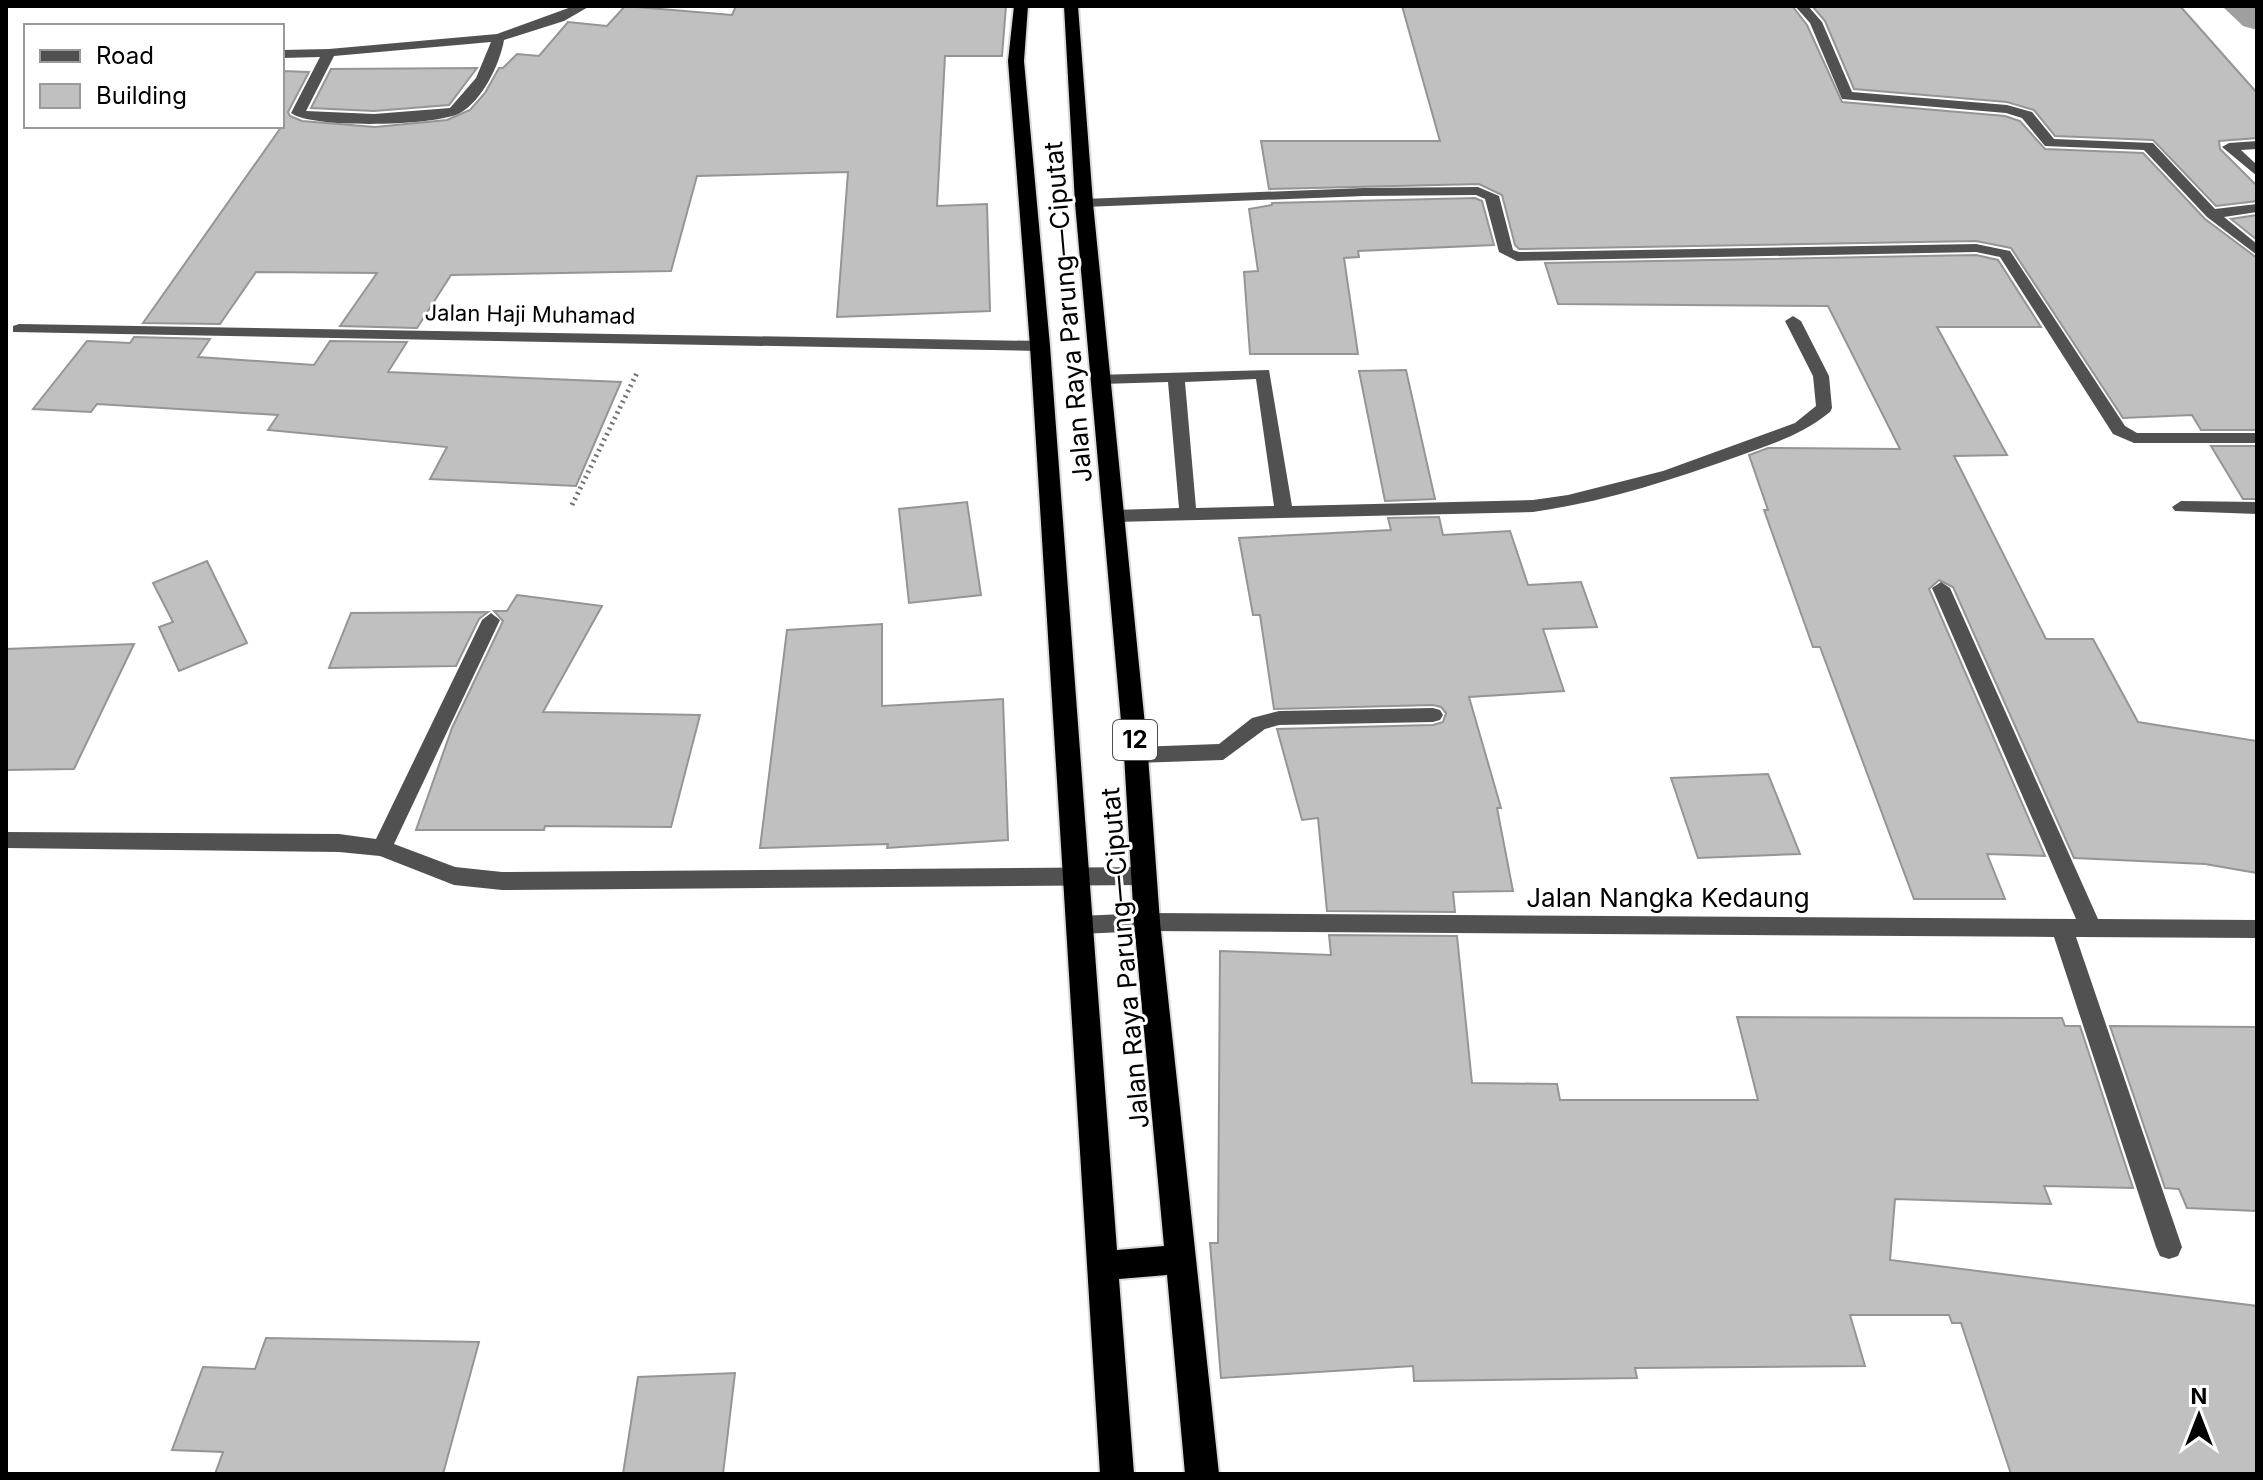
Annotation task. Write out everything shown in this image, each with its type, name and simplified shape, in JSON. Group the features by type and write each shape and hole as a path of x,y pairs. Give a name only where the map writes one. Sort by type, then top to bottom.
{"highway":[{"name":"Jalan Raya Parung—Ciputat","path":"1021,6 1016,61 1040,346 1117,1474"},
{"name":"Jalan Raya Parung—Ciputat","path":"1071,6 1084,203 1136,755 1147,922 1202,1474"},
{"path":"1102,1266 1179,1259"}],"street":[{"path":"284,54 498,38 560,18 584,6"},
{"path":"1801,6 1816,22 1847,96 2007,109 2027,115 2050,143 2148,146 2212,214 2257,251"},
{"path":"329,53 298,113 319,118 431,115 460,106 497,53 498,38"},
{"path":"2257,145 2229,147 2257,172"},
{"path":"1084,203 1364,192 1478,191 1492,196 1506,252 1517,257 1976,248 1997,251 2005,254 2119,430 2134,438 2257,438"},
{"path":"2212,214 2257,208"},
{"path":"1114,516 1533,506 1577,502 1617,492 1801,427 1824,408 1821,376 1793,321"},
{"name":"Jalan Haji Muhamad","path":"19,329 1040,346"},
{"path":"1102,379 1263,374 1284,511"},
{"path":"1176,377 1188,514"},
{"path":"2181,507 2257,508"},
{"path":"1941,588 2092,929"},
{"path":"382,848 491,620"},
{"path":"1136,755 1223,752 1259,723 1279,718 1433,715"},
{"path":"6,840 339,843 382,848 454,876 502,881 1143,876"},
{"name":"Jalan Nangka Kedaung","path":"1079,925 1147,922 2257,929"},
{"path":"2062,929 2169,1247"}],"path":[{"path":"572,505 655,338"}],"building":[{"path":"625,6 732,15 736,6 1006,6 1002,56 945,56 937,206 987,204 990,311 837,317 848,172 697,176 671,271 451,275 417,328 340,326 377,273 256,272 220,324 143,323 281,128 284,128 284,71 309,72 288,112 302,121 375,127 447,120 470,110 485,93 499,68 503,68 517,54 539,56 568,22 607,26"},
{"path":"1402,6 1793,7 1807,25 1842,102 2005,116 2020,121 2045,149 2143,153 2205,219 2257,258 2257,430 2201,430 2192,415 2123,418 2011,248 1976,241 1519,249 1515,245 1502,195 1479,184 1269,189 1261,141 1440,141"},
{"path":"2180,6 2257,93 2257,138 2219,141 2220,149 2257,186 2257,201 2216,206 2153,140 2055,136 2034,110 2007,102 1854,89 1825,21 1813,7"},
{"path":"477,68 449,105 374,111 311,108 331,69"},
{"path":"1475,198 1482,201 1494,245 1358,251 1359,257 1344,258 1358,354 1250,354 1244,272 1258,271 1249,209 1272,203"},
{"path":"2257,215 2257,240 2231,219"},
{"path":"1976,255 1998,260 2041,327 1937,327 2007,455 1954,456 2046,639 2093,639 2138,722 2257,741 2257,873 2205,864 2074,858 1953,587 1939,580 1929,589 2045,856 1987,854 2005,899 1914,899 1820,647 1813,647 1764,510 1768,510 1749,455 1768,448 1900,449 1828,306 1558,304 1545,263"},
{"path":"134,337 210,339 198,357 314,365 330,341 407,342 388,372 621,382 576,486 430,479 447,447 268,430 278,415 97,404 91,412 33,409 87,341 130,343"},
{"path":"1406,370 1435,499 1385,501 1359,371"},
{"path":"2211,446 2257,446 2257,499 2243,499"},
{"path":"967,502 981,595 909,603 899,509"},
{"path":"1439,517 1443,535 1510,531 1528,585 1581,582 1597,627 1543,629 1564,691 1469,697 1501,808 1497,808 1513,891 1453,892 1455,912 1327,911 1318,818 1302,820 1277,729 1433,725 1443,722 1446,713 1441,707 1433,705 1274,709 1260,615 1253,615 1239,538 1391,530 1388,518"},
{"path":"207,561 247,643 179,671 159,627 173,622 153,583"},
{"path":"517,595 602,606 543,712 700,715 671,827 545,826 544,830 416,830 452,728 503,621 494,611 507,611"},
{"path":"488,612 479,619 456,666 329,668 351,613"},
{"path":"882,624 882,706 1003,699 1008,840 887,848 888,844 760,848 787,630"},
{"path":"134,644 74,769 6,770 6,649"},
{"path":"1768,774 1800,854 1698,858 1671,778"},
{"path":"1329,935 1457,936 1472,1083 1557,1084 1560,1100 1758,1100 1737,1017 2062,1018 2065,1026 2080,1026 2133,1188 2044,1186 2051,1204 1895,1199 1890,1260 2257,1306 2257,1474 2011,1474 1961,1323 1952,1323 1949,1315 1850,1315 1865,1366 1635,1368 1637,1378 1414,1381 1413,1366 1221,1378 1210,1243 1218,1243 1220,951 1331,955"},
{"path":"2110,1026 2257,1027 2257,1211 2187,1208 2179,1189 2165,1188"},
{"path":"266,1338 479,1342 443,1474 215,1474 223,1452 172,1450 203,1367 255,1369"},
{"path":"735,1373 723,1474 623,1474 638,1377"}],"waterway":[{"path":"2241,6 2257,18"}]}
